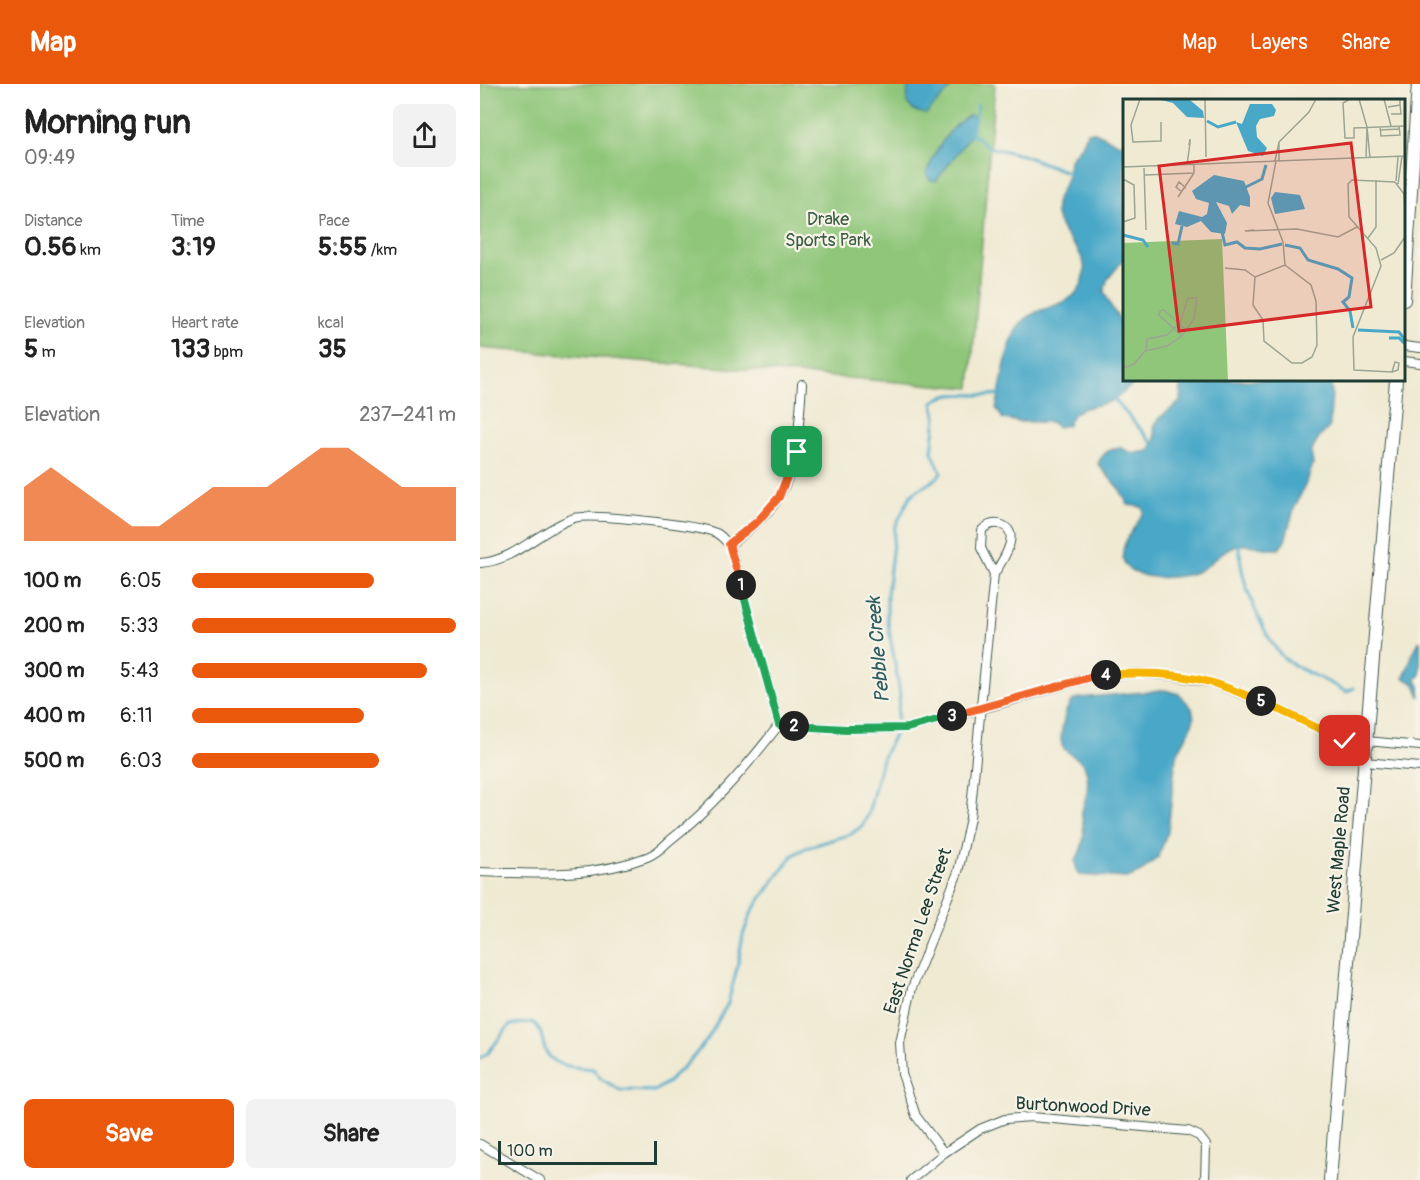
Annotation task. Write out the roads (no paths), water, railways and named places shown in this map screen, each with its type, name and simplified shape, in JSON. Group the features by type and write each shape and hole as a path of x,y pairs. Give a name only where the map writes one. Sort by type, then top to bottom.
{"main road":[{"path":"1405,285 1418,84"},
{"name":"West Maple Road","path":"1330,1180 1396,381"}],"street":[{"path":"1405,346 1420,348"},
{"path":"1405,362 1420,363"},
{"path":"729,544 758,521 779,497 797,452 802,384"},
{"path":"480,563 501,559 554,526 577,517 694,527 717,533 729,544 779,725"},
{"path":"996,524 1003,525 1010,532 1011,540 994,574 981,548 981,530 988,525 996,524"},
{"name":"East Norma Lee Street","path":"944,1153 916,1116 902,1074 900,1043 912,988 958,872 970,818 994,574"},
{"path":"779,725 846,729 907,728 1095,676 1139,673 1175,676 1213,683 1270,705 1345,741 1420,747"},
{"path":"480,872 555,875 607,869 650,857 696,821 779,725"},
{"path":"1365,762 1420,767"},
{"name":"Burtonwood Drive","path":"911,1180 944,1153 980,1129 1005,1119 1043,1118 1188,1131 1199,1136 1206,1145 1205,1180"},
{"path":"480,1144 540,1180"}],"water":[{"path":"908,84 955,84 926,114 914,111 907,103"},
{"path":"970,115 974,117 971,135 936,181 930,180 926,174 933,157 955,126"},
{"path":"1087,132 1095,132 1120,144 1123,143 1123,260 1107,280 1104,292 1123,321 1123,381 1143,381 1134,384 1111,401 1079,410 1072,415 1068,425 1057,427 1051,422 1020,422 1003,419 996,408 1008,350 1017,329 1022,322 1038,311 1072,297 1083,280 1085,270 1080,254 1059,224 1056,215 1056,205 1067,179 1068,165 1082,145"},
{"path":"1143,381 1173,381 1166,384"},
{"path":"1178,381 1330,381 1332,395 1330,426 1319,438 1311,452 1313,464 1294,509 1285,541 1279,549 1238,545 1227,549 1205,567 1192,573 1167,577 1141,575 1124,563 1123,552 1129,536 1144,512 1142,507 1128,505 1120,490 1098,464 1104,455 1113,449 1121,448 1135,453 1149,451 1155,438 1154,426 1159,418 1180,402 1181,383"},
{"path":"1420,640 1420,676 1415,679 1420,686 1420,697 1415,684 1404,678"},
{"path":"1165,690 1179,694 1192,708 1194,718 1176,756 1168,831 1158,857 1139,873 1127,878 1079,875 1075,861 1083,839 1082,813 1088,780 1084,766 1063,747 1061,738 1063,724 1069,706 1073,700 1079,698"}],"waterway":[{"path":"978,105 971,135 977,137 988,147 1022,155 1067,172"},
{"name":"Pebble Creek","path":"897,719 900,694 887,617 887,594 895,527 911,495 937,478 941,472 932,452 936,416 933,402 950,395 1003,393"},
{"name":"Pebble Creek","path":"1113,398 1154,445"},
{"name":"Pebble Creek","path":"1238,542 1242,570 1250,596 1274,646 1282,656 1296,666 1346,692 1354,688"},
{"name":"Pebble Creek","path":"480,1058 488,1053 510,1025 532,1022 540,1031 549,1056 561,1064 593,1069 601,1079 620,1090 654,1091 668,1082 707,1040 728,1003 743,935 752,911 792,856 805,848 851,834 862,826 868,815 882,759 894,735"}],"park label":[{"name":"Drake Sports Park","path":"828,229"}]}
